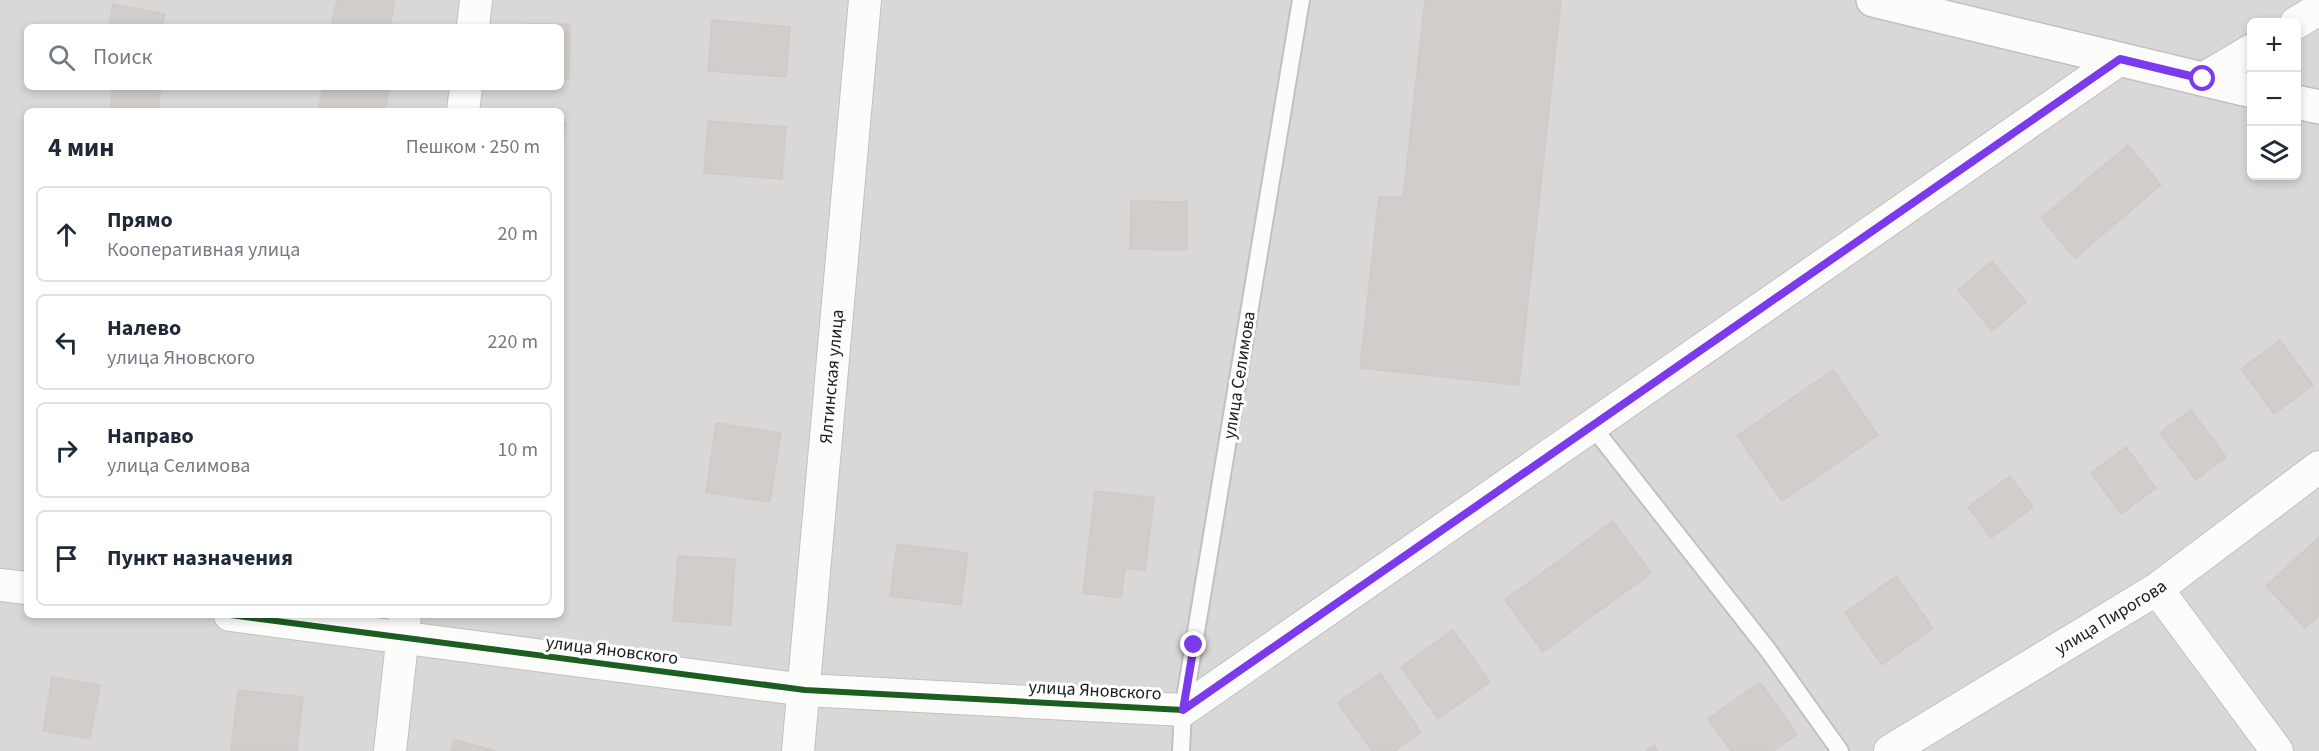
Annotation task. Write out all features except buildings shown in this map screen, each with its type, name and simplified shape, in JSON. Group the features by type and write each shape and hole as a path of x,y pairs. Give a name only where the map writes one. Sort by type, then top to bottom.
{"street":[{"path":"473,24 476,0"},
{"name":"Ялтинская улица","path":"798,751 865,0"},
{"path":"1873,0 2247,90"},
{"path":"2301,20 2319,9"},
{"path":"2203,79 2247,53"},
{"name":"улица Яновского","path":"277,618 404,626 805,690 1183,710 2120,59"},
{"path":"463,108 466,90"},
{"path":"2301,103 2319,107"},
{"name":"улица Пирогова","path":"1890,751 2157,589 2319,467"},
{"path":"0,585 24,588"},
{"path":"2157,589 2277,751"},
{"path":"390,751 404,626"}],"lane":[{"name":"улица Селимова","path":"1181,751 1183,710 1301,0"},
{"path":"1592,426 1768,650 1840,751"}],"shaded area":[{"path":"0,0 2319,0 2319,751 0,751"}],"cycle path":[{"path":"253,618 805,690 1183,710 2120,59"}],"route":[{"path":"1194,645 1183,710 2120,59 2203,79"}]}
